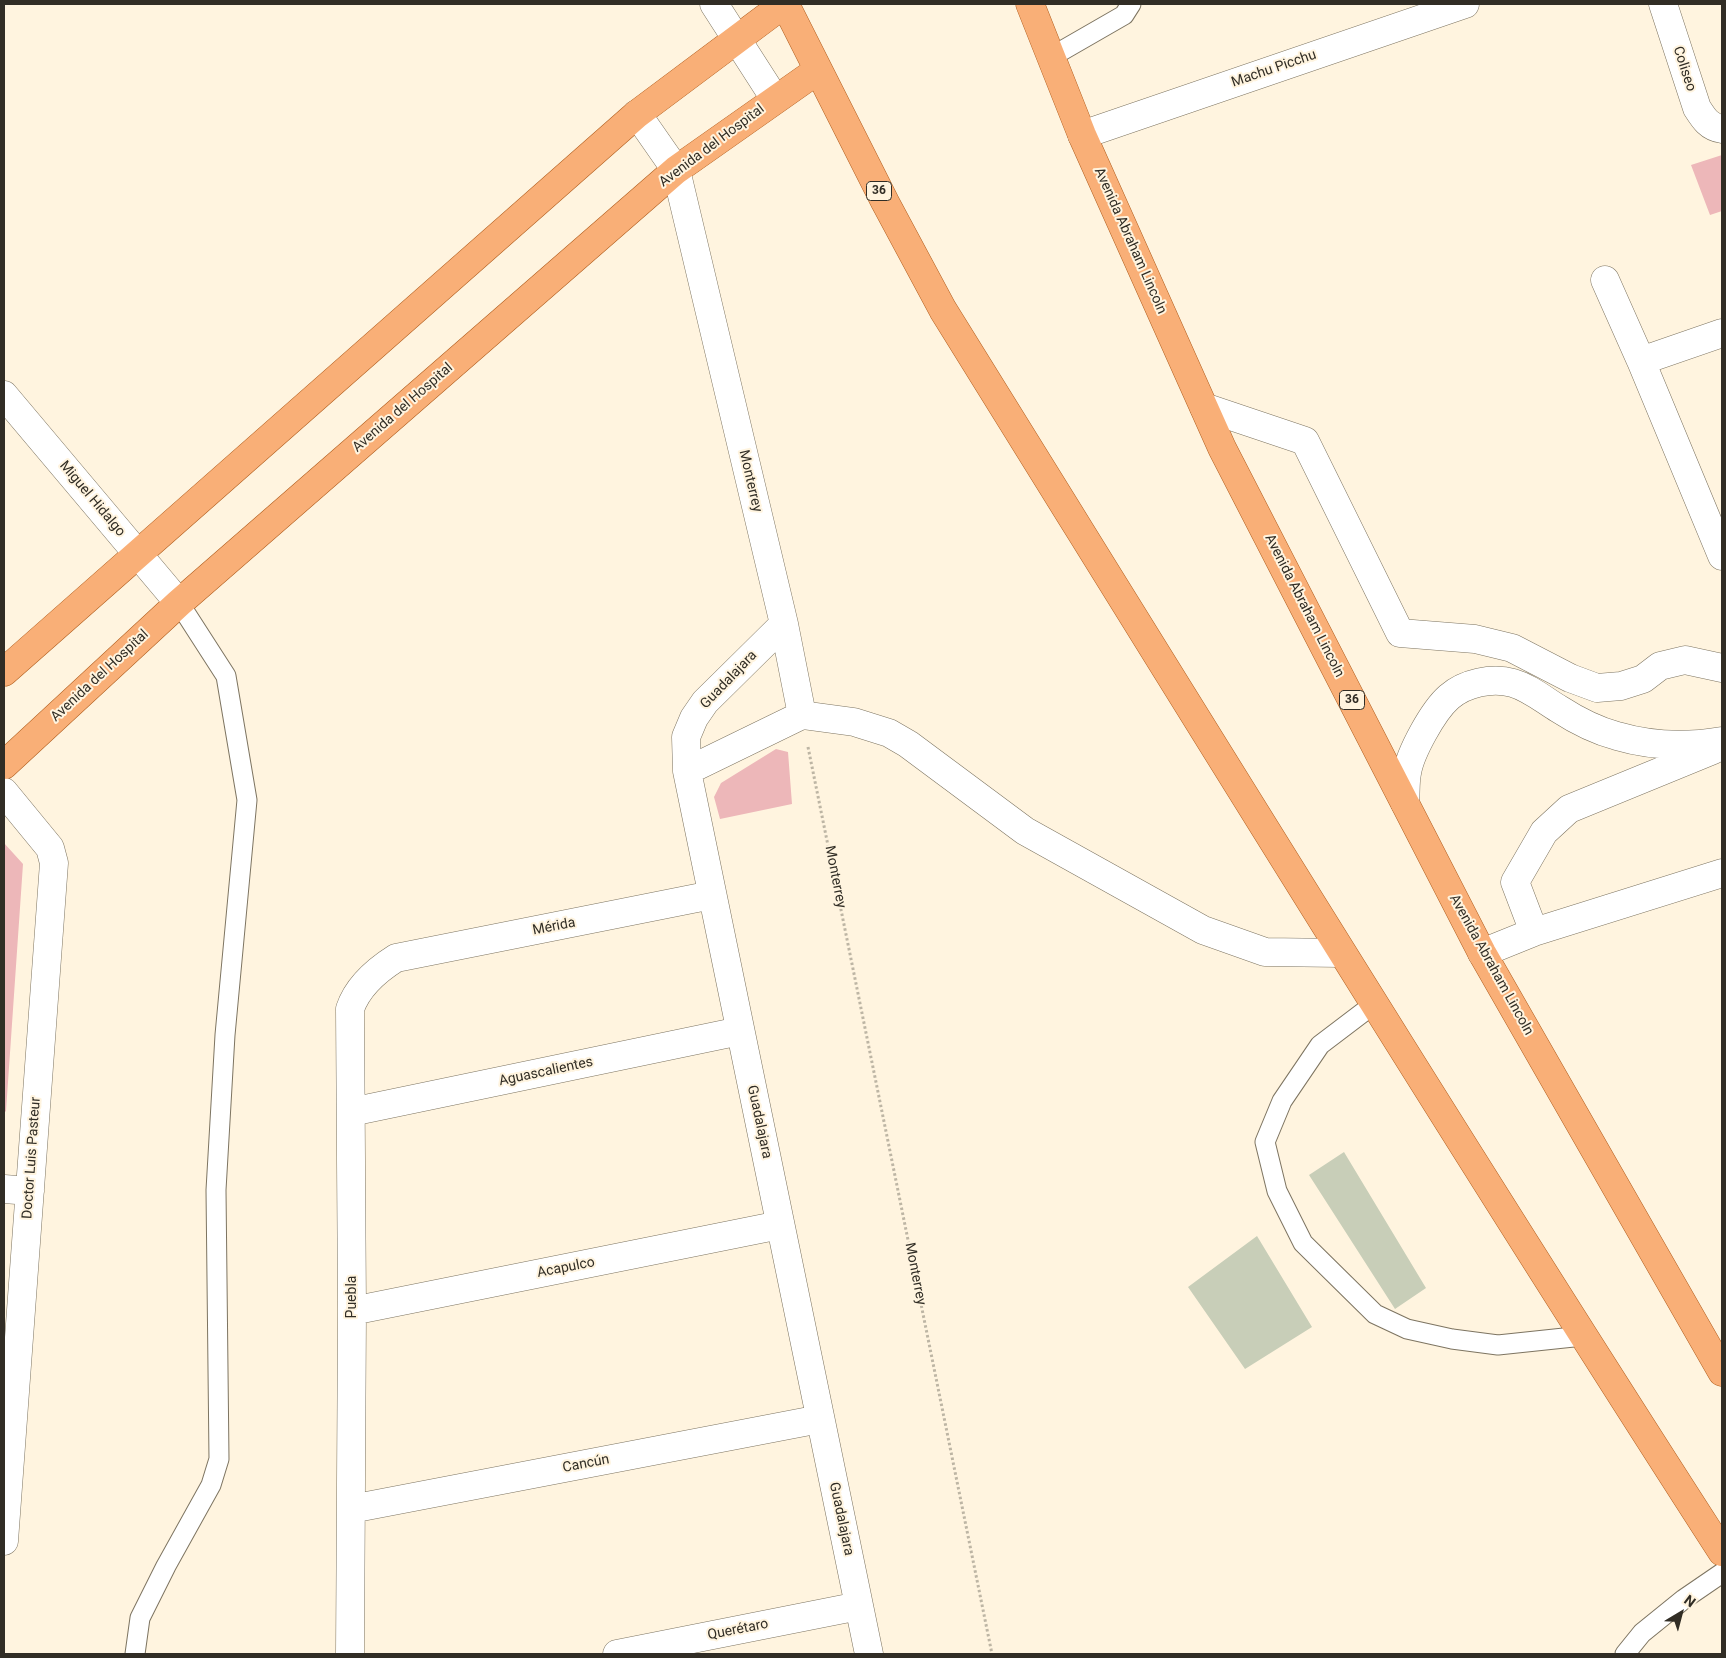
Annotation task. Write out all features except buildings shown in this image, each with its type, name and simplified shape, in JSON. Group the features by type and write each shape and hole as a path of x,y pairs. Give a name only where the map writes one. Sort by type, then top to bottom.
{"main road":[{"path":"4,672 137,552 637,114 736,38 784,4 818,70"},
{"name":"Avenida Abraham Lincoln","path":"1030,4 1082,135 1222,448 1482,953 1722,1372"},
{"name":"Avenida del Hospital","path":"4,765 179,603 676,170 818,70"},
{"name":"36","path":"818,70 943,310 1341,952 1583,1336 1722,1552"}],"street":[{"path":"714,4 775,99"},
{"name":"Machu Picchu","path":"1082,135 1466,4"},
{"name":"Coliseo","path":"1663,4 1697,108 1705,121 1718,129"},
{"name":"Monterrey","path":"637,114 676,170 784,624 802,715"},
{"path":"1605,280 1722,556"},
{"path":"1641,362 1722,333"},
{"name":"Miguel Hidalgo","path":"4,394 179,603"},
{"path":"1204,407 1306,441 1400,633 1475,639 1512,648 1570,678 1597,688 1621,686 1643,679 1660,666 1685,660 1722,668"},
{"name":"Guadalajara","path":"784,624 706,702 694,718 686,737 686,771 869,1654"},
{"path":"1405,804 1407,773 1416,748 1431,720 1448,698 1468,686 1489,680 1512,683 1539,695 1560,710 1616,736 1646,743 1676,746 1722,741"},
{"path":"686,771 802,715 854,722 889,733 908,744 1025,831 1203,930 1265,952 1341,952"},
{"path":"1534,932 1515,882 1544,832 1569,809 1722,747"},
{"name":"Doctor Luis Pasteur","path":"4,792 50,848 54,863 17,1190 4,1541"},
{"path":"1482,953 1534,932 1722,873"},
{"name":"Mérida","path":"396,958 712,895"},
{"name":"Puebla","path":"350,1654 352,1311 350,1009 360,990 386,964 396,958"},
{"name":"Aguascalientes","path":"351,1112 740,1031"},
{"name":"Acapulco","path":"352,1311 780,1225"},
{"name":"Cancún","path":"351,1509 820,1419"},
{"name":"Querétaro","path":"618,1654 859,1606"}],"lane":[{"path":"1051,57 1124,15 1130,4"},
{"path":"135,1654 140,1618 166,1566 211,1485 219,1459 216,1190 226,1035 246,800 226,676 179,603"},
{"path":"1374,1004 1320,1045 1282,1101 1266,1142 1277,1191 1303,1243 1375,1314 1407,1329 1452,1339 1498,1345 1583,1336"},
{"path":"1625,1654 1642,1633 1684,1599 1722,1573"}],"path":[{"name":"Monterrey","path":"802,715 992,1654"}],"shaded area":[{"path":"1722,155 1722,211 1710,215 1691,165"},
{"path":"776,749 788,752 792,804 720,819 714,797 721,783"},
{"path":"4,843 23,864 6,1111 4,1113"}]}
